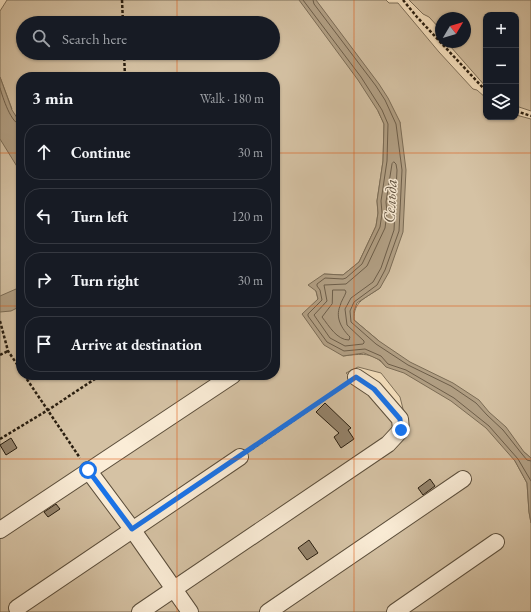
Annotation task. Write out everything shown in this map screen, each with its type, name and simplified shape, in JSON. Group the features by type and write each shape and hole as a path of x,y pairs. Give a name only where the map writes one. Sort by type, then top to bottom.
{"lane":[{"path":"140,612 388,444 401,430 400,419 374,389 356,377"},
{"path":"0,530 225,380"},
{"path":"17,608 240,457"},
{"path":"88,470 132,529 190,612"},
{"path":"268,612 463,479"},
{"path":"396,612 496,542"}],"path":[{"path":"122,0 123,16"},
{"path":"403,0 483,88"},
{"path":"124,60 125,72"},
{"path":"519,112 531,116"},
{"path":"0,321 8,351 16,363"},
{"path":"0,355 8,351"},
{"path":"240,457 356,377"},
{"path":"27,380 88,470"},
{"path":"0,439 93,380"}],"shaded area":[{"path":"7,0 386,0 389,3 398,3 435,48 473,89 477,90 483,95 483,120 519,120 519,116 531,119 531,458 524,452 515,461 527,483 531,523 531,612 0,612 0,118 12,109 0,77 0,11","holes":["378,111 400,122 380,288 361,301 358,304 354,314 354,320 379,341 386,367 376,358 371,356 361,354 343,356 318,299 316,291 324,274 343,275 359,262 376,226 378,213 377,201 383,161 384,124","358,367 381,373 400,397 406,421 346,373"]},
{"path":"409,0 531,0 531,111 519,107 519,12 483,12 483,84 452,48 471,48 471,12 435,12 435,24 429,17 423,14"}],"water":[{"name":"Сельда","path":"299,0 316,0 379,84 400,122 406,170 403,232 389,272 380,288 357,303 354,311 354,320 379,341 410,362 453,383 479,400 489,412 506,427 524,452 531,458 531,523 527,483 515,461 486,428 451,401 404,373 386,367 380,360 364,353 343,356 324,345 302,314 318,299 316,291 308,285 324,274 343,275 359,262 376,226 378,213 377,201 383,161 384,124 378,111 358,80"},
{"path":"0,77 12,110 16,116 16,165 0,139"},
{"path":"16,289 16,308 11,311 0,312 0,296"}],"building":[{"path":"325,403 351,428 348,430 354,439 341,448 334,437 339,433 316,412"},
{"path":"11,438 17,448 6,455 0,445"},
{"path":"430,479 435,486 423,495 418,488"},
{"path":"56,504 60,509 48,517 44,512"},
{"path":"309,540 318,553 307,560 298,548"}],"route":[{"path":"88,470 132,529 356,377 374,389 400,419 401,430"}]}
